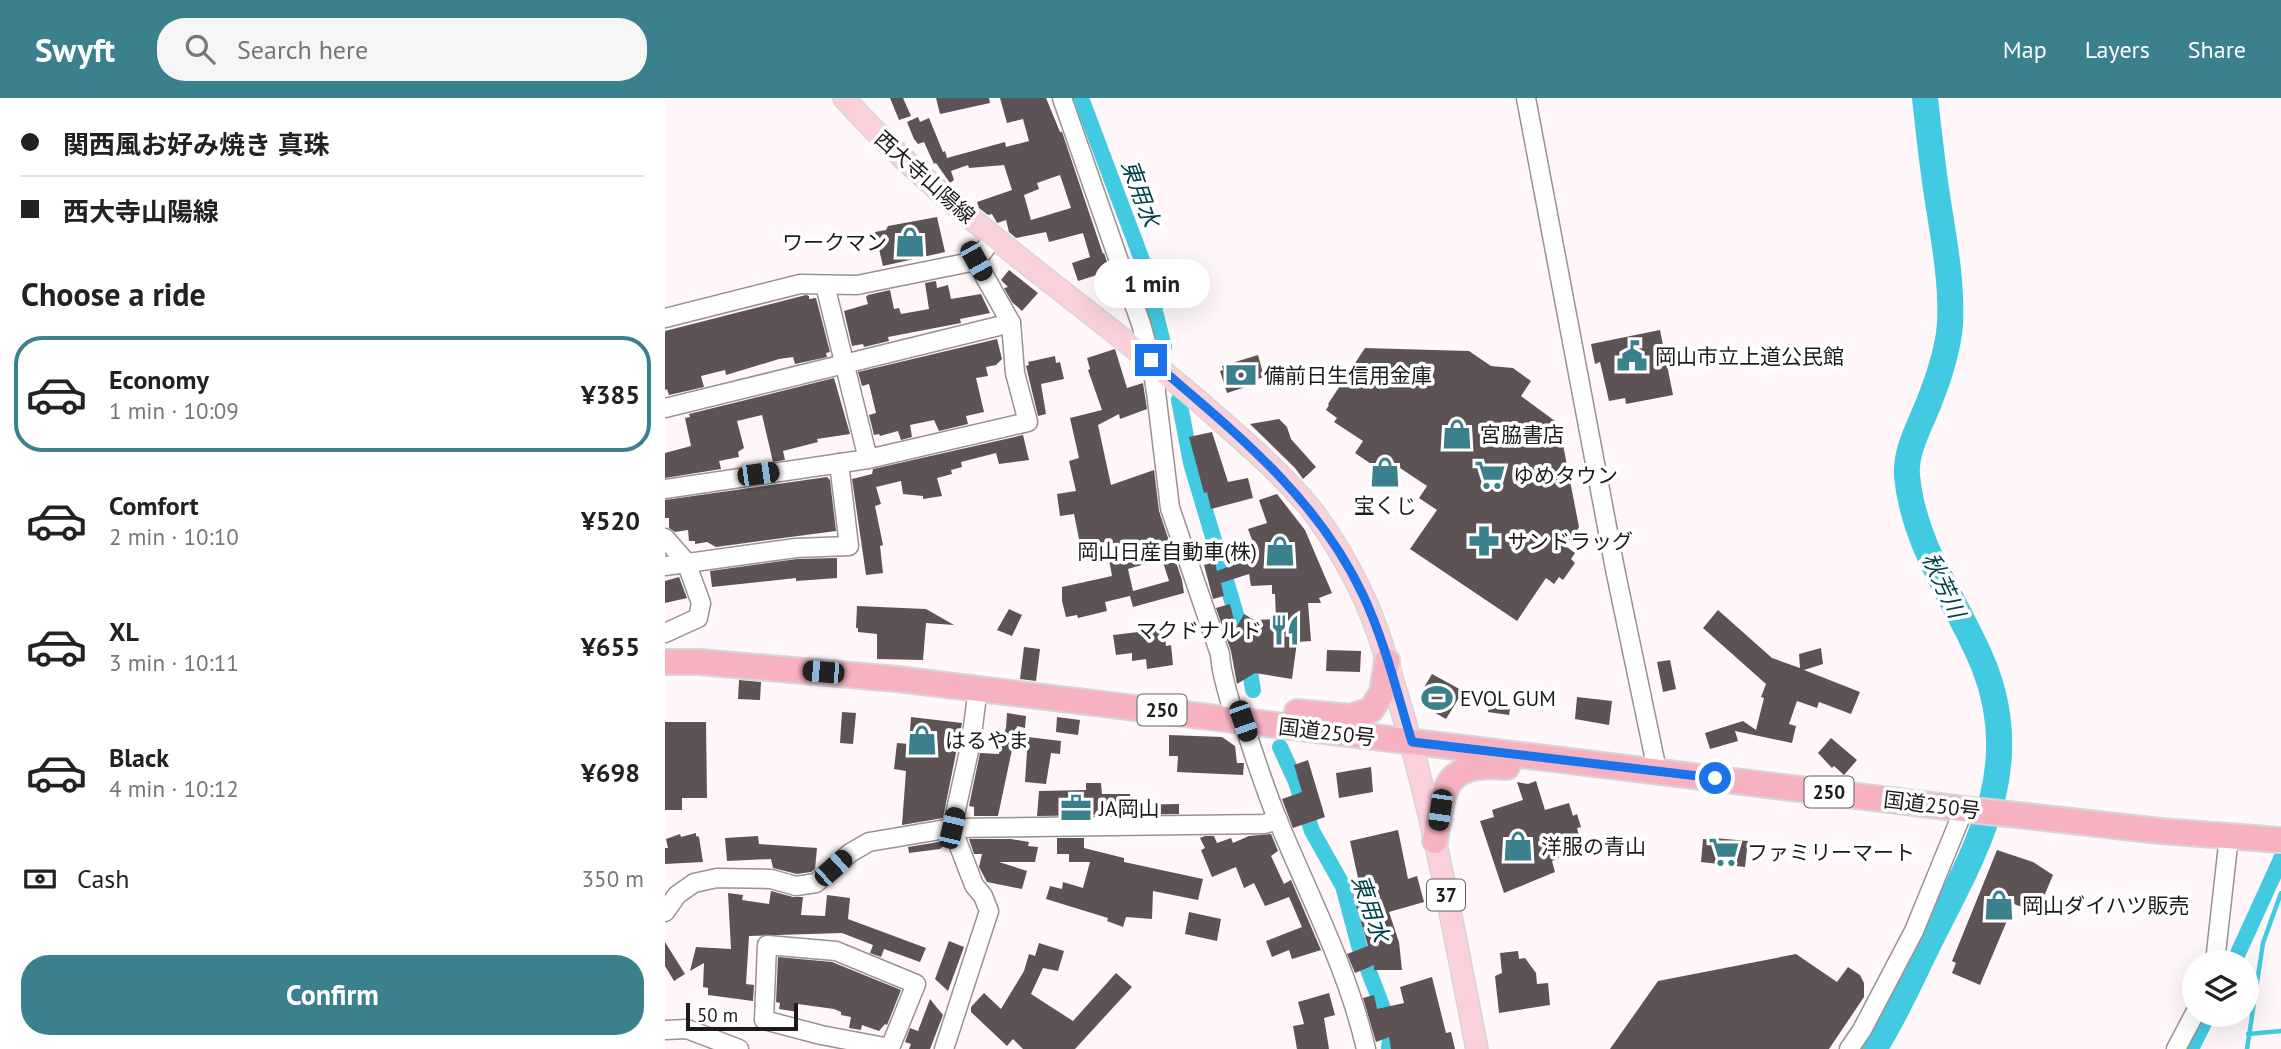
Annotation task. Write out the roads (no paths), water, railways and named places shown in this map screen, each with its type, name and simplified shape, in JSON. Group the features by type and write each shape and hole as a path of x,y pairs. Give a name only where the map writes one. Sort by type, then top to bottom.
{"highway":[{"name":"250","path":"1243,721 1273,709 1350,717 1371,710 1382,693 1387,661"},
{"name":"国道250号","path":"665,662 699,662 978,688 1968,810 2148,830 2281,840"},
{"name":"250","path":"1435,841 1443,791 1454,777 1465,770 1491,765 1566,772 1608,765"}],"main road":[{"name":"西大寺山陽線","path":"844,98 880,139 993,238 1151,360 1266,461 1311,510 1363,594 1378,630 1412,742 1477,1049"}],"street":[{"path":"1062,98 1141,324 1151,360 1170,508 1220,654 1221,673 1230,698 1243,721 1278,820 1341,966 1359,1018 1366,1049"},
{"path":"1526,98 1615,569 1657,770"},
{"path":"665,318 800,284 857,285 976,261 993,238"},
{"path":"665,489 868,458 1028,422 1015,373 1011,323 976,261"},
{"path":"825,285 868,458"},
{"path":"665,408 1011,323"},
{"path":"665,566 796,548 849,546 839,463"},
{"path":"665,538 686,562 701,603 698,618 665,633"},
{"path":"944,1049 989,911 974,885 952,828 971,742 978,688"},
{"path":"1849,1049 1862,1030 1914,931 1968,810"},
{"path":"665,912 677,895 694,883 717,878 771,879 796,886 816,883 850,853 869,842 952,828 1264,824 1278,820"},
{"path":"2216,950 2229,836"},
{"path":"768,945 836,951 916,984 891,1049 818,1042 764,1020 768,945"},
{"path":"2176,1049 2188,1027"},
{"path":"665,1030 687,1029 739,1049"}],"waterway":[{"name":"東用水","path":"1081,98 1142,260 1164,347"},
{"name":"秋芳川","path":"1874,1049 1903,996 1978,841 1990,808 1997,774 1999,740 1995,704 1984,666 1918,527 1907,476 1910,449 1939,376 1950,324 1947,266 1925,98"},
{"name":"東用水","path":"1179,400 1191,463 1246,648 1253,690"},
{"name":"東用水","path":"1280,747 1296,782 1312,831 1343,886 1359,946 1391,1029 1389,1049"},
{"path":"2239,950 2281,859"},
{"path":"2247,1049 2263,943 2281,893"},
{"path":"2191,1049 2202,1027"},
{"path":"2248,1034 2281,1031"}],"place":[{"name":"ワークマン","path":"910,242"},
{"name":"岡山市立上道公民館","path":"1632,356"},
{"name":"備前日生信用金庫","path":"1241,375"},
{"name":"宮脇書店","path":"1457,434"},
{"name":"宝くじ","path":"1385,472"},
{"name":"ゆめタウン","path":"1490,475"},
{"name":"サンドラッグ","path":"1484,541"},
{"name":"岡山日産自動車(株)","path":"1280,551"},
{"name":"マクドナルド","path":"1285,630"},
{"name":"EVOL GUM","path":"1437,698"},
{"name":"はるやま","path":"922,740"},
{"name":"JA岡山","path":"1076,808"},
{"name":"洋服の青山","path":"1518,846"},
{"name":"ファミリーマート","path":"1724,852"},
{"name":"岡山ダイハツ販売","path":"1999,905"}]}
